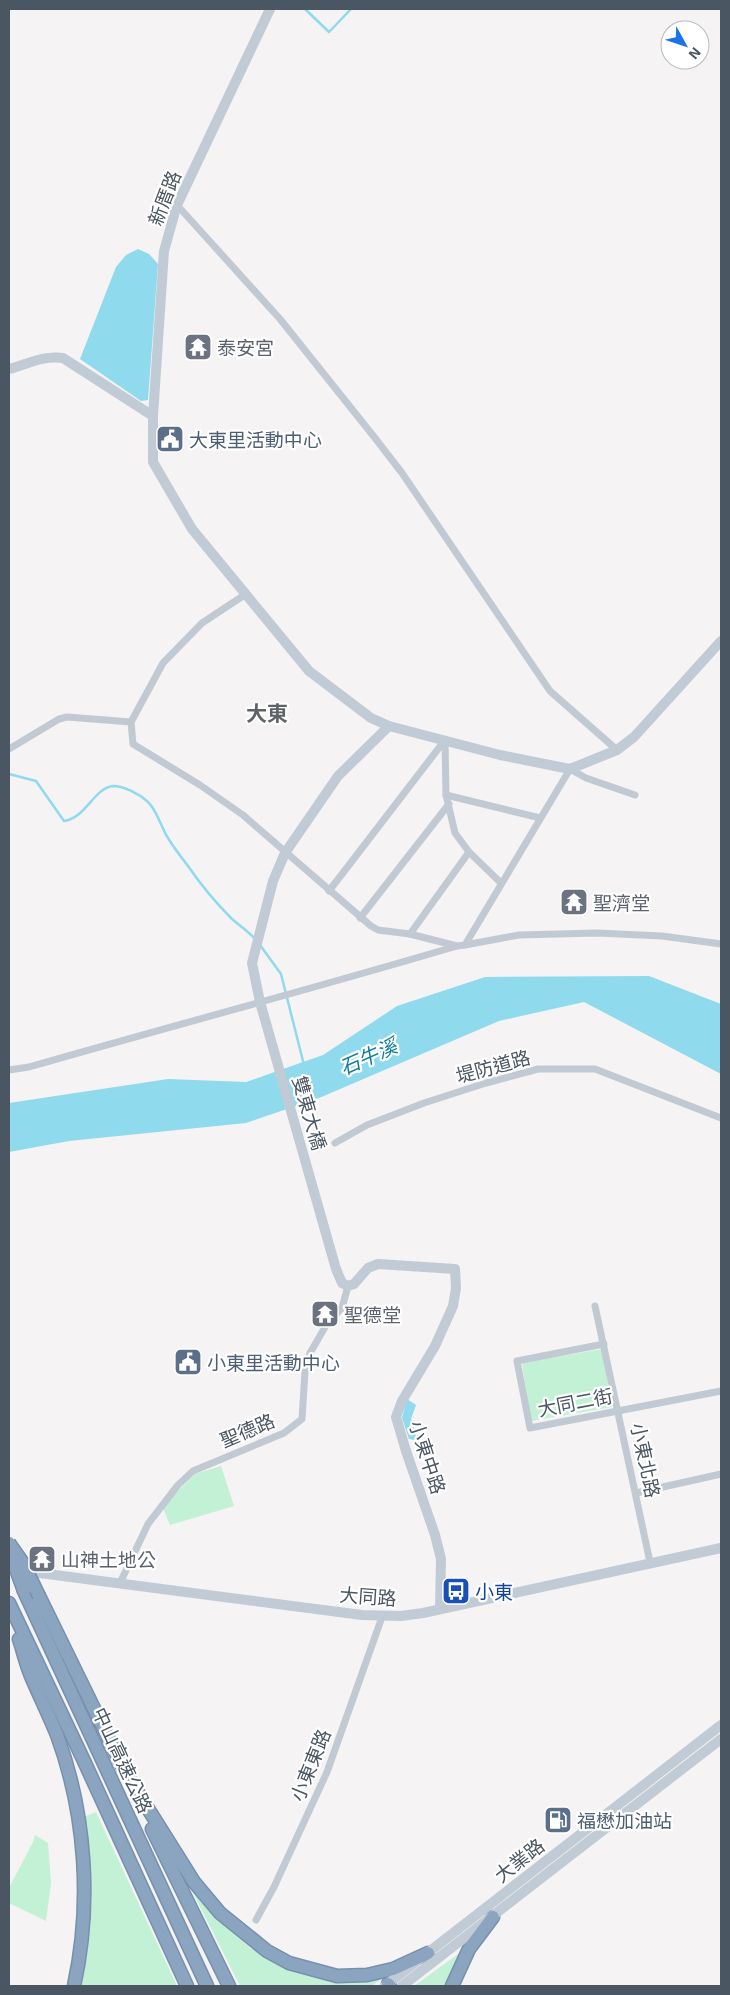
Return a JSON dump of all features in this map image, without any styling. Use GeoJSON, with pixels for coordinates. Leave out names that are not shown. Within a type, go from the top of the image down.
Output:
{"type":"FeatureCollection","features":[{"type":"Feature","properties":{"kind":"highway"},"geometry":{"type":"LineString","coordinates":[[9,1543],[39,1596],[229,1986]]}},
{"type":"Feature","properties":{"kind":"highway","name":"中山高速公路"},"geometry":{"type":"LineString","coordinates":[[9,1548],[24,1591],[207,1986]]}},
{"type":"Feature","properties":{"kind":"highway","name":"中山高速公路"},"geometry":{"type":"LineString","coordinates":[[9,1603],[187,1986]]}},
{"type":"Feature","properties":{"kind":"highway"},"geometry":{"type":"LineString","coordinates":[[9,1608],[30,1673],[57,1735],[72,1785],[80,1822],[84,1900],[81,1950],[74,1986]]}},
{"type":"Feature","properties":{"kind":"highway"},"geometry":{"type":"LineString","coordinates":[[124,1772],[194,1882],[220,1913],[267,1951],[290,1963],[337,1976],[367,1975],[393,1969],[428,1953]]}},
{"type":"Feature","properties":{"kind":"highway"},"geometry":{"type":"LineString","coordinates":[[452,1986],[469,1949],[493,1917]]}},
{"type":"Feature","properties":{"kind":"street","name":"新厝路"},"geometry":{"type":"LineString","coordinates":[[270,9],[177,205],[164,252],[153,416],[153,462],[192,529],[314,675],[371,718],[389,726],[500,755],[570,769]]}},
{"type":"Feature","properties":{"kind":"street"},"geometry":{"type":"LineString","coordinates":[[177,205],[280,319],[381,445],[550,691],[617,750]]}},
{"type":"Feature","properties":{"kind":"street"},"geometry":{"type":"LineString","coordinates":[[9,369],[37,359],[54,356],[63,358],[153,416]]}},
{"type":"Feature","properties":{"kind":"street"},"geometry":{"type":"LineString","coordinates":[[246,594],[202,623],[164,663],[131,722],[133,744],[200,785],[242,815],[360,918],[378,930],[410,934],[461,945]]}},
{"type":"Feature","properties":{"kind":"street"},"geometry":{"type":"LineString","coordinates":[[461,945],[570,769],[617,750],[647,724],[721,640]]}},
{"type":"Feature","properties":{"kind":"street"},"geometry":{"type":"LineString","coordinates":[[9,749],[59,719],[67,717],[131,722]]}},
{"type":"Feature","properties":{"kind":"street","name":"雙東大橋"},"geometry":{"type":"LineString","coordinates":[[348,1286],[342,1283],[339,1278],[260,1002],[252,963],[273,881],[286,853],[338,776],[389,726]]}},
{"type":"Feature","properties":{"kind":"street"},"geometry":{"type":"LineString","coordinates":[[329,891],[444,740]]}},
{"type":"Feature","properties":{"kind":"street"},"geometry":{"type":"LineString","coordinates":[[444,740],[446,795],[455,833],[469,852],[501,883]]}},
{"type":"Feature","properties":{"kind":"street"},"geometry":{"type":"LineString","coordinates":[[570,769],[586,778],[635,795]]}},
{"type":"Feature","properties":{"kind":"street"},"geometry":{"type":"LineString","coordinates":[[446,795],[540,818]]}},
{"type":"Feature","properties":{"kind":"street"},"geometry":{"type":"LineString","coordinates":[[360,918],[449,804]]}},
{"type":"Feature","properties":{"kind":"street"},"geometry":{"type":"LineString","coordinates":[[410,934],[469,852]]}},
{"type":"Feature","properties":{"kind":"street"},"geometry":{"type":"LineString","coordinates":[[9,1070],[29,1067],[290,995],[461,945],[519,935],[597,933],[662,936],[721,944]]}},
{"type":"Feature","properties":{"kind":"street","name":"堤防道路"},"geometry":{"type":"LineString","coordinates":[[335,1143],[367,1125],[424,1103],[538,1069],[594,1069],[721,1118]]}},
{"type":"Feature","properties":{"kind":"street","name":"小東中路"},"geometry":{"type":"LineString","coordinates":[[348,1286],[354,1284],[368,1268],[378,1264],[455,1269],[456,1288],[453,1306],[435,1346],[402,1401],[396,1417],[435,1535],[441,1559],[440,1609]]}},
{"type":"Feature","properties":{"kind":"street","name":"聖德路"},"geometry":{"type":"LineString","coordinates":[[120,1583],[148,1524],[178,1485],[193,1472],[284,1433],[302,1419],[305,1371],[310,1353],[328,1322],[342,1308],[348,1286]]}},
{"type":"Feature","properties":{"kind":"street","name":"小東北路"},"geometry":{"type":"LineString","coordinates":[[595,1306],[650,1562]]}},
{"type":"Feature","properties":{"kind":"street","name":"大同二街"},"geometry":{"type":"LineString","coordinates":[[604,1344],[517,1361],[530,1428],[721,1391]]}},
{"type":"Feature","properties":{"kind":"street"},"geometry":{"type":"LineString","coordinates":[[636,1493],[721,1474]]}},
{"type":"Feature","properties":{"kind":"street","name":"大同路"},"geometry":{"type":"LineString","coordinates":[[9,1569],[382,1617],[401,1616],[440,1609],[721,1548]]}},
{"type":"Feature","properties":{"kind":"street","name":"小東東路"},"geometry":{"type":"LineString","coordinates":[[256,1920],[274,1887],[327,1772],[382,1617]]}},
{"type":"Feature","properties":{"kind":"street","name":"大業路"},"geometry":{"type":"LineString","coordinates":[[387,1986],[721,1725]]}},
{"type":"Feature","properties":{"kind":"street"},"geometry":{"type":"LineString","coordinates":[[712,1732],[720,1740]]}},
{"type":"Feature","properties":{"kind":"street","name":"大業路"},"geometry":{"type":"LineString","coordinates":[[402,1986],[720,1740]]}},
{"type":"Feature","properties":{"kind":"green space"},"geometry":{"type":"Polygon","coordinates":[[[602,1349],[612,1407],[531,1421],[522,1363],[602,1349]]]}},
{"type":"Feature","properties":{"kind":"green space"},"geometry":{"type":"Polygon","coordinates":[[[221,1466],[234,1506],[170,1525],[163,1508],[195,1474],[221,1466]]]}},
{"type":"Feature","properties":{"kind":"green space"},"geometry":{"type":"Polygon","coordinates":[[[96,1812],[177,1986],[79,1986],[91,1880],[84,1817],[96,1812]]]}},
{"type":"Feature","properties":{"kind":"green space"},"geometry":{"type":"Polygon","coordinates":[[[35,1835],[48,1843],[51,1883],[46,1921],[9,1903],[9,1888],[35,1835]]]}},
{"type":"Feature","properties":{"kind":"green space"},"geometry":{"type":"Polygon","coordinates":[[[187,1881],[219,1920],[250,1948],[293,1968],[350,1982],[381,1979],[372,1986],[240,1986],[187,1881]]]}},
{"type":"Feature","properties":{"kind":"green space"},"geometry":{"type":"Polygon","coordinates":[[[461,1952],[448,1986],[414,1986],[461,1952]]]}},
{"type":"Feature","properties":{"kind":"water"},"geometry":{"type":"Polygon","coordinates":[[[138,249],[149,254],[158,264],[148,400],[141,401],[80,359],[116,267],[126,255],[138,249]]]}},
{"type":"Feature","properties":{"kind":"water","name":"石牛溪"},"geometry":{"type":"Polygon","coordinates":[[[649,976],[721,1004],[721,1074],[584,1002],[499,1021],[319,1098],[246,1123],[69,1141],[9,1152],[9,1103],[168,1079],[246,1082],[323,1055],[397,1006],[485,977],[649,976]]]}},
{"type":"Feature","properties":{"kind":"water"},"geometry":{"type":"Polygon","coordinates":[[[407,1399],[416,1405],[411,1419],[416,1433],[415,1440],[409,1439],[402,1418],[407,1399]]]}},
{"type":"Feature","properties":{"kind":"waterway"},"geometry":{"type":"LineString","coordinates":[[305,9],[329,32],[351,9]]}},
{"type":"Feature","properties":{"kind":"waterway"},"geometry":{"type":"LineString","coordinates":[[9,774],[36,781],[64,821],[78,815],[106,788],[113,786],[122,787],[140,796],[154,809],[170,842],[203,887],[232,919],[255,939]]}},
{"type":"Feature","properties":{"kind":"waterway"},"geometry":{"type":"LineString","coordinates":[[260,945],[281,974],[304,1065]]}},
{"type":"Feature","properties":{"kind":"place","name":"泰安宮"},"geometry":{"type":"Point","coordinates":[198,347]}},
{"type":"Feature","properties":{"kind":"place","name":"大東里活動中心"},"geometry":{"type":"Point","coordinates":[170,439]}},
{"type":"Feature","properties":{"kind":"place","name":"聖濟堂"},"geometry":{"type":"Point","coordinates":[574,902]}},
{"type":"Feature","properties":{"kind":"place","name":"聖德堂"},"geometry":{"type":"Point","coordinates":[325,1314]}},
{"type":"Feature","properties":{"kind":"place","name":"小東里活動中心"},"geometry":{"type":"Point","coordinates":[188,1362]}},
{"type":"Feature","properties":{"kind":"place","name":"山神土地公"},"geometry":{"type":"Point","coordinates":[42,1559]}},
{"type":"Feature","properties":{"kind":"place","name":"小東"},"geometry":{"type":"Point","coordinates":[456,1591]}},
{"type":"Feature","properties":{"kind":"place","name":"福懋加油站"},"geometry":{"type":"Point","coordinates":[558,1820]}},
{"type":"Feature","properties":{"kind":"district","name":"大東"},"geometry":{"type":"Point","coordinates":[267,712]}}]}
